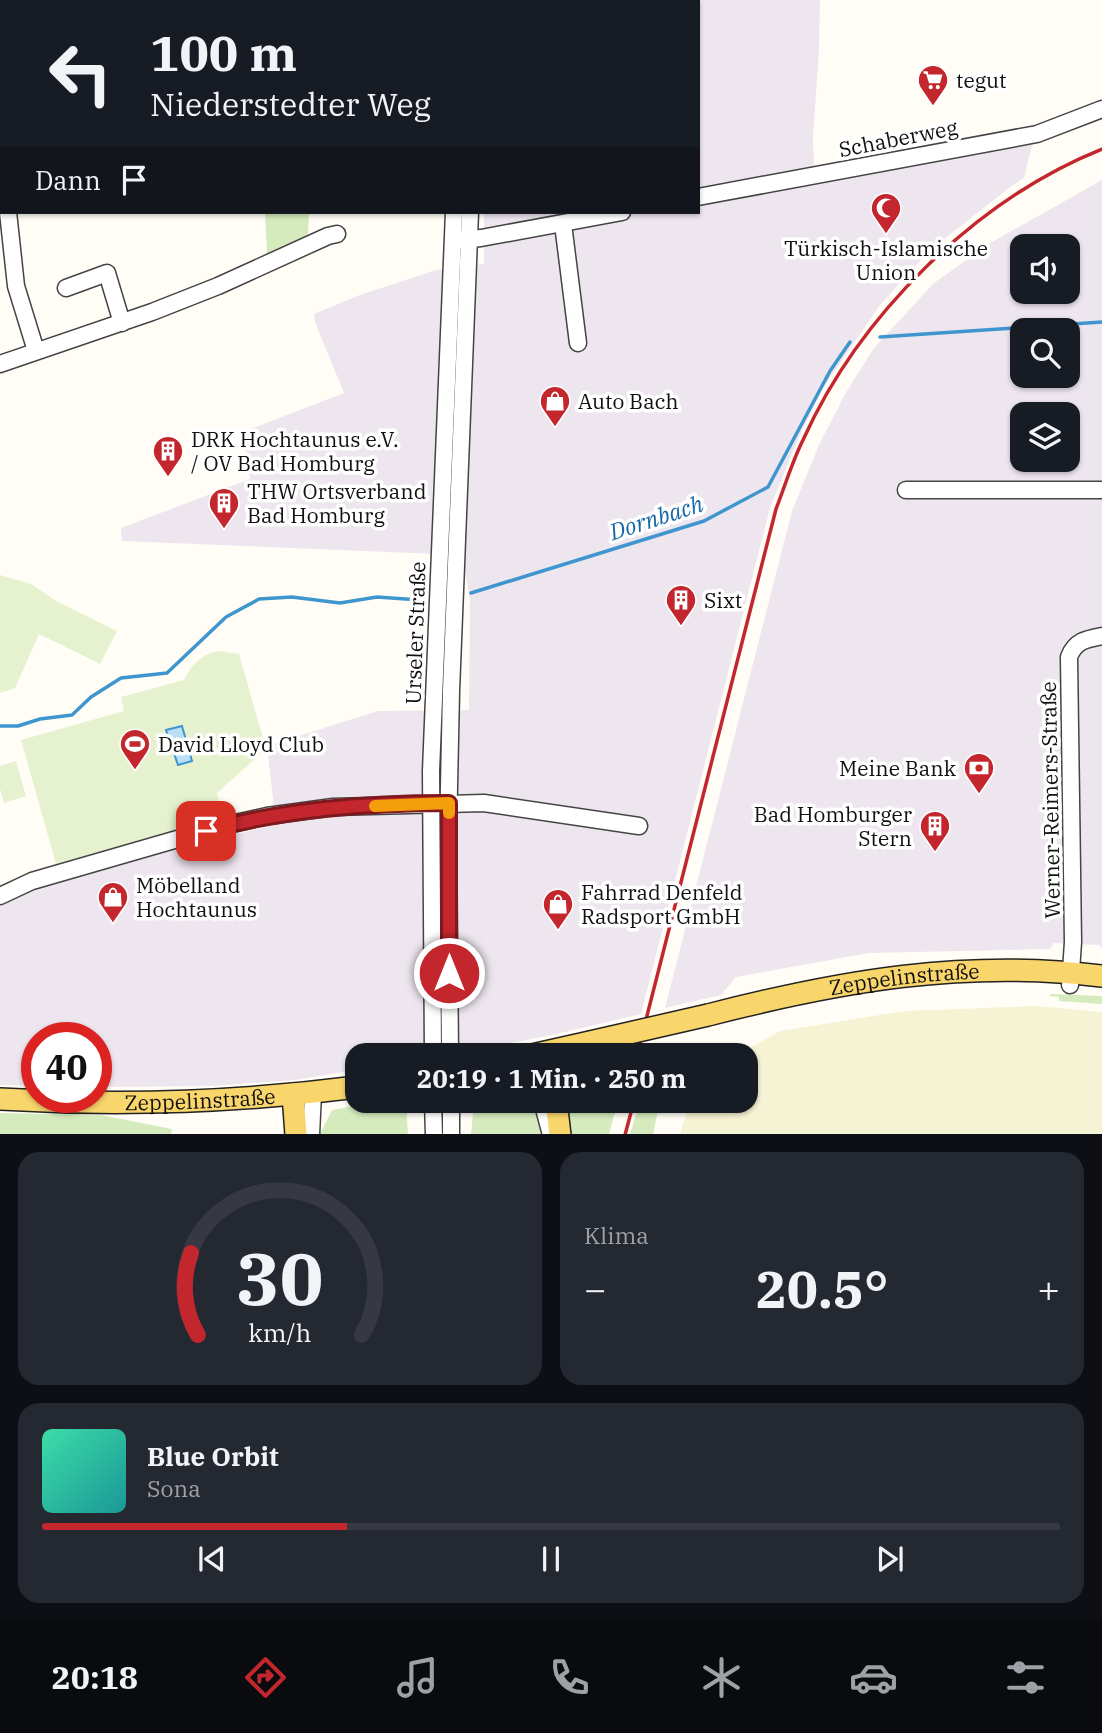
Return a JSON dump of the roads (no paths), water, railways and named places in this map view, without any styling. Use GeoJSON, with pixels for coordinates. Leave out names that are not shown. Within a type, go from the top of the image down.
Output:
{"type":"FeatureCollection","features":[{"type":"Feature","properties":{"kind":"main road","name":"Zeppelinstraße"},"geometry":{"type":"LineString","coordinates":[[586,1043],[708,1015],[873,992],[1102,975]]}},
{"type":"Feature","properties":{"kind":"main road","name":"Zeppelinstraße"},"geometry":{"type":"LineString","coordinates":[[1071,978],[1102,988]]}},
{"type":"Feature","properties":{"kind":"main road","name":"Zeppelinstraße"},"geometry":{"type":"LineString","coordinates":[[0,1100],[112,1102],[303,1093],[345,1088]]}},
{"type":"Feature","properties":{"kind":"main road"},"geometry":{"type":"LineString","coordinates":[[296,1134],[303,1093]]}},
{"type":"Feature","properties":{"kind":"main road"},"geometry":{"type":"LineString","coordinates":[[558,1113],[561,1134]]}},
{"type":"Feature","properties":{"kind":"street","name":"Schaberweg"},"geometry":{"type":"LineString","coordinates":[[700,197],[1046,131],[1102,109]]}},
{"type":"Feature","properties":{"kind":"street"},"geometry":{"type":"LineString","coordinates":[[8,214],[16,286],[36,351]]}},
{"type":"Feature","properties":{"kind":"street","name":"Urseler Straße"},"geometry":{"type":"LineString","coordinates":[[450,1043],[449,803],[462,240],[455,214]]}},
{"type":"Feature","properties":{"kind":"street","name":"Urseler Straße"},"geometry":{"type":"LineString","coordinates":[[433,1043],[430,803],[462,240],[469,214]]}},
{"type":"Feature","properties":{"kind":"street"},"geometry":{"type":"LineString","coordinates":[[462,240],[611,214]]}},
{"type":"Feature","properties":{"kind":"street"},"geometry":{"type":"LineString","coordinates":[[562,223],[578,343]]}},
{"type":"Feature","properties":{"kind":"street"},"geometry":{"type":"LineString","coordinates":[[0,364],[122,323],[218,286],[328,236],[338,234]]}},
{"type":"Feature","properties":{"kind":"street"},"geometry":{"type":"LineString","coordinates":[[66,288],[107,273],[122,323]]}},
{"type":"Feature","properties":{"kind":"street"},"geometry":{"type":"LineString","coordinates":[[906,491],[1102,490]]}},
{"type":"Feature","properties":{"kind":"street","name":"Werner-Reimers-Straße"},"geometry":{"type":"LineString","coordinates":[[1071,978],[1073,942],[1069,657],[1073,647],[1079,642],[1102,636]]}},
{"type":"Feature","properties":{"kind":"street"},"geometry":{"type":"LineString","coordinates":[[0,896],[22,885],[79,867],[226,825],[333,807],[430,803],[497,804],[639,826]]}},
{"type":"Feature","properties":{"kind":"street"},"geometry":{"type":"LineString","coordinates":[[303,1093],[311,1134]]}},
{"type":"Feature","properties":{"kind":"street"},"geometry":{"type":"LineString","coordinates":[[433,1113],[434,1134]]}},
{"type":"Feature","properties":{"kind":"street"},"geometry":{"type":"LineString","coordinates":[[451,1113],[451,1134]]}},
{"type":"Feature","properties":{"kind":"street"},"geometry":{"type":"LineString","coordinates":[[545,1113],[551,1134]]}},
{"type":"Feature","properties":{"kind":"water"},"geometry":{"type":"Polygon","coordinates":[[[182,726],[192,761],[178,765],[166,730],[182,726]]]}},
{"type":"Feature","properties":{"kind":"waterway","name":"Dornbach"},"geometry":{"type":"LineString","coordinates":[[880,337],[1102,322]]}},
{"type":"Feature","properties":{"kind":"waterway","name":"Dornbach"},"geometry":{"type":"LineString","coordinates":[[471,593],[704,521],[768,487],[830,371],[850,342]]}},
{"type":"Feature","properties":{"kind":"waterway","name":"Dornbach"},"geometry":{"type":"LineString","coordinates":[[0,726],[18,726],[40,719],[72,715],[91,697],[121,678],[167,673],[226,617],[259,599],[292,597],[340,603],[377,597],[420,600]]}},
{"type":"Feature","properties":{"kind":"railway"},"geometry":{"type":"LineString","coordinates":[[640,1043],[776,509],[803,440],[855,349],[926,267],[966,231],[1010,199],[1055,171],[1102,149]]}},
{"type":"Feature","properties":{"kind":"railway"},"geometry":{"type":"LineString","coordinates":[[625,1134],[631,1113]]}},
{"type":"Feature","properties":{"kind":"place","name":"tegut"},"geometry":{"type":"Point","coordinates":[933,107]}},
{"type":"Feature","properties":{"kind":"place","name":"Türkisch-Islamische Union"},"geometry":{"type":"Point","coordinates":[886,235]}},
{"type":"Feature","properties":{"kind":"place","name":"Auto Bach"},"geometry":{"type":"Point","coordinates":[555,428]}},
{"type":"Feature","properties":{"kind":"place","name":"DRK Hochtaunus e.V. / OV Bad Homburg"},"geometry":{"type":"Point","coordinates":[168,478]}},
{"type":"Feature","properties":{"kind":"place","name":"THW Ortsverband Bad Homburg"},"geometry":{"type":"Point","coordinates":[224,530]}},
{"type":"Feature","properties":{"kind":"place","name":"Sixt"},"geometry":{"type":"Point","coordinates":[681,627]}},
{"type":"Feature","properties":{"kind":"place","name":"David Lloyd Club"},"geometry":{"type":"Point","coordinates":[135,771]}},
{"type":"Feature","properties":{"kind":"place","name":"Meine Bank"},"geometry":{"type":"Point","coordinates":[979,795]}},
{"type":"Feature","properties":{"kind":"place","name":"Bad Homburger Stern"},"geometry":{"type":"Point","coordinates":[935,853]}},
{"type":"Feature","properties":{"kind":"place","name":"Möbelland Hochtaunus"},"geometry":{"type":"Point","coordinates":[113,924]}},
{"type":"Feature","properties":{"kind":"place","name":"Fahrrad Denfeld Radsport GmbH"},"geometry":{"type":"Point","coordinates":[558,931]}}]}
